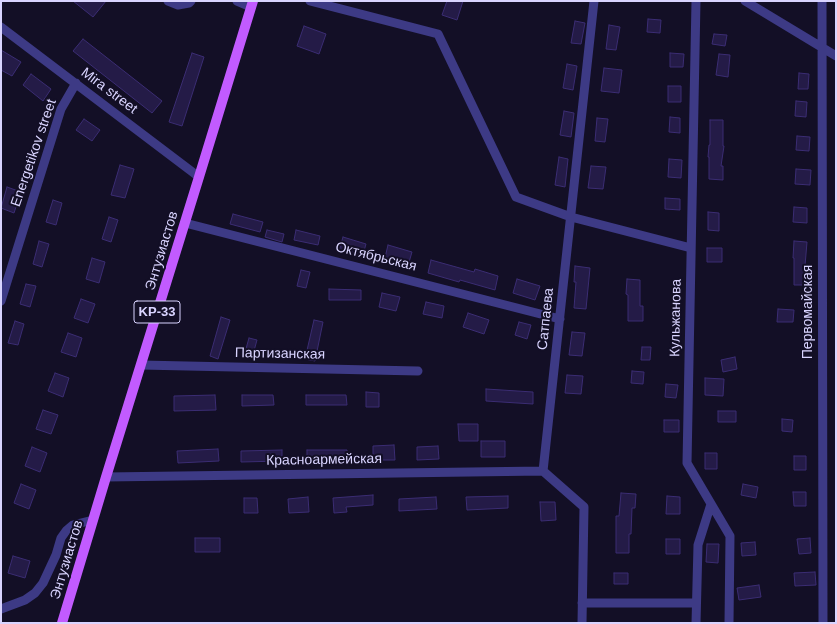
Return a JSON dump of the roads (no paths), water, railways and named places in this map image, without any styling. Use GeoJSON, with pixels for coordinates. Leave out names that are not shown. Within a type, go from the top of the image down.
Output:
{"type":"FeatureCollection","features":[{"type":"Feature","properties":{"kind":"main road","name":"Энтузиастов"},"geometry":{"type":"LineString","coordinates":[[62,623],[252,4]]}},
{"type":"Feature","properties":{"kind":"street"},"geometry":{"type":"LineString","coordinates":[[168,1],[178,6],[192,1]]}},
{"type":"Feature","properties":{"kind":"street"},"geometry":{"type":"LineString","coordinates":[[237,1],[252,4]]}},
{"type":"Feature","properties":{"kind":"street"},"geometry":{"type":"LineString","coordinates":[[310,1],[438,34],[516,197],[571,217],[691,248]]}},
{"type":"Feature","properties":{"kind":"street","name":"Сатпаева"},"geometry":{"type":"LineString","coordinates":[[543,471],[594,1]]}},
{"type":"Feature","properties":{"kind":"street","name":"Кульжанова"},"geometry":{"type":"LineString","coordinates":[[696,1],[687,463],[730,536],[729,623]]}},
{"type":"Feature","properties":{"kind":"street"},"geometry":{"type":"LineString","coordinates":[[745,1],[836,56]]}},
{"type":"Feature","properties":{"kind":"street","name":"Первомайская"},"geometry":{"type":"LineString","coordinates":[[822,1],[823,623]]}},
{"type":"Feature","properties":{"kind":"street","name":"Mira street"},"geometry":{"type":"LineString","coordinates":[[1,27],[200,177]]}},
{"type":"Feature","properties":{"kind":"street","name":"Energetikov street"},"geometry":{"type":"LineString","coordinates":[[1,302],[61,109],[76,83]]}},
{"type":"Feature","properties":{"kind":"street","name":"Октябрьская"},"geometry":{"type":"LineString","coordinates":[[185,222],[560,319]]}},
{"type":"Feature","properties":{"kind":"street","name":"Партизанская"},"geometry":{"type":"LineString","coordinates":[[141,365],[418,371]]}},
{"type":"Feature","properties":{"kind":"street"},"geometry":{"type":"LineString","coordinates":[[543,471],[584,508],[582,623]]}},
{"type":"Feature","properties":{"kind":"street","name":"Красноармейская"},"geometry":{"type":"LineString","coordinates":[[106,477],[543,471]]}},
{"type":"Feature","properties":{"kind":"street"},"geometry":{"type":"LineString","coordinates":[[696,623],[698,545],[711,504]]}},
{"type":"Feature","properties":{"kind":"street"},"geometry":{"type":"LineString","coordinates":[[1,609],[25,600],[35,593],[43,583],[56,555],[61,538],[66,531],[73,525],[93,520]]}},
{"type":"Feature","properties":{"kind":"street"},"geometry":{"type":"LineString","coordinates":[[582,603],[696,603]]}}]}
